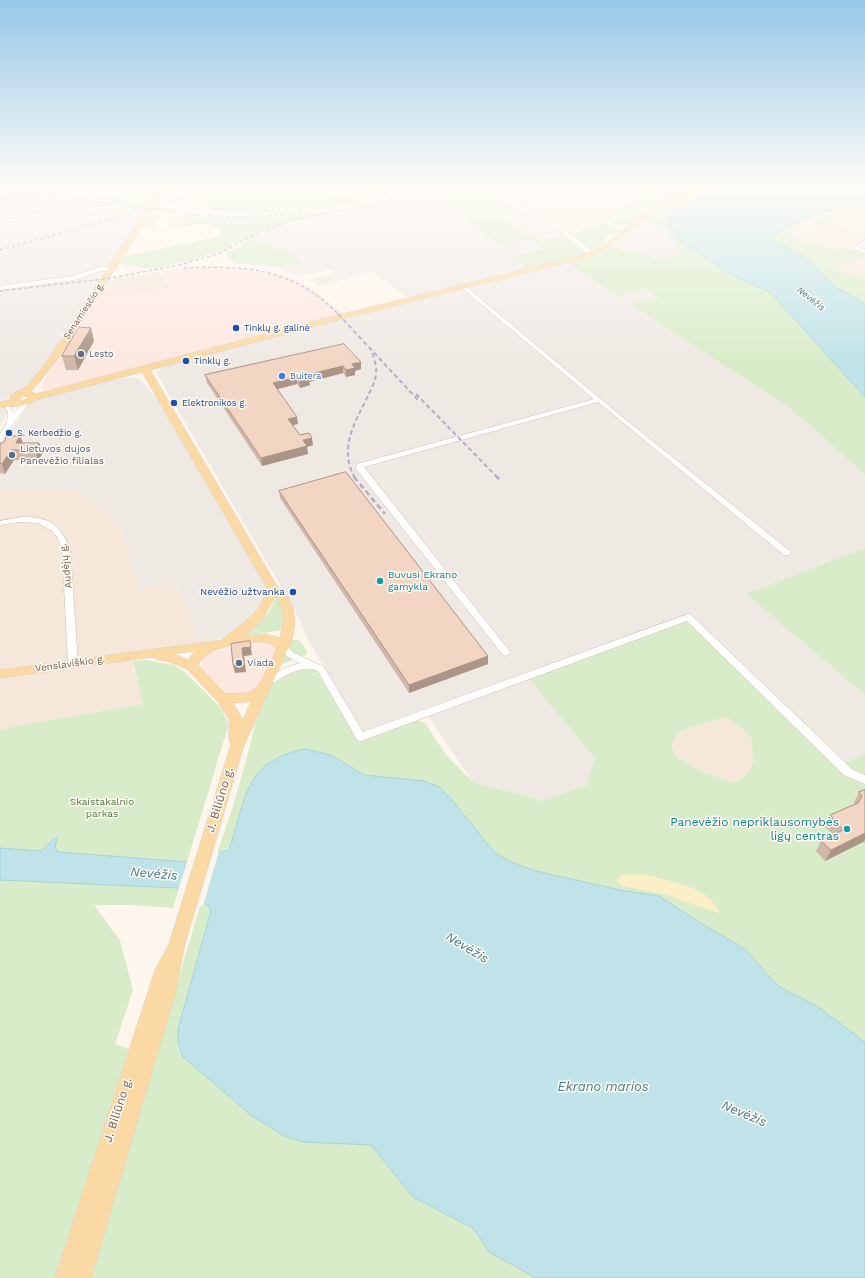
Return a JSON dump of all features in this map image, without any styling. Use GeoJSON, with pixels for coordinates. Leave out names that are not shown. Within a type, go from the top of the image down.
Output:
{"type":"FeatureCollection","features":[{"type":"Feature","properties":{"kind":"main road","name":"Senamiesčio g."},"geometry":{"type":"LineString","coordinates":[[7,404],[28,390],[42,375],[126,247]]}},
{"type":"Feature","properties":{"kind":"main road"},"geometry":{"type":"LineString","coordinates":[[22,393],[33,396],[64,389],[464,287],[578,260],[592,254],[602,247]]}},
{"type":"Feature","properties":{"kind":"main road"},"geometry":{"type":"LineString","coordinates":[[145,369],[273,588],[279,592],[288,609],[289,632],[283,648]]}},
{"type":"Feature","properties":{"kind":"main road","name":"Senamiesčio g."},"geometry":{"type":"LineString","coordinates":[[33,396],[42,375]]}},
{"type":"Feature","properties":{"kind":"main road"},"geometry":{"type":"LineString","coordinates":[[7,404],[51,391],[64,389]]}},
{"type":"Feature","properties":{"kind":"main road"},"geometry":{"type":"LineString","coordinates":[[192,666],[194,659],[200,653],[246,628],[257,619],[268,605],[273,588]]}},
{"type":"Feature","properties":{"kind":"main road","name":"Venslaviškio g."},"geometry":{"type":"LineString","coordinates":[[0,674],[263,638],[272,639],[283,648]]}},
{"type":"Feature","properties":{"kind":"main road","name":"J. Biliūno g."},"geometry":{"type":"LineString","coordinates":[[81,1278],[167,994],[177,944],[236,748],[283,648]]}},
{"type":"Feature","properties":{"kind":"main road","name":"Venslaviškio g."},"geometry":{"type":"LineString","coordinates":[[140,654],[169,657],[192,666]]}},
{"type":"Feature","properties":{"kind":"main road","name":"J. Biliūno g."},"geometry":{"type":"LineString","coordinates":[[192,666],[223,700],[236,718],[236,748]]}},
{"type":"Feature","properties":{"kind":"main road"},"geometry":{"type":"LineString","coordinates":[[223,700],[249,698],[264,686]]}},
{"type":"Feature","properties":{"kind":"main road","name":"J. Biliūno g."},"geometry":{"type":"LineString","coordinates":[[64,1278],[163,970],[177,944]]}},
{"type":"Feature","properties":{"kind":"street"},"geometry":{"type":"LineString","coordinates":[[583,247],[592,254]]}},
{"type":"Feature","properties":{"kind":"street"},"geometry":{"type":"LineString","coordinates":[[858,247],[856,248],[865,251]]}},
{"type":"Feature","properties":{"kind":"street"},"geometry":{"type":"LineString","coordinates":[[0,288],[74,278],[101,269],[112,269]]}},
{"type":"Feature","properties":{"kind":"street"},"geometry":{"type":"LineString","coordinates":[[464,287],[599,400],[787,553]]}},
{"type":"Feature","properties":{"kind":"street","name":"Senamiesčio g."},"geometry":{"type":"LineString","coordinates":[[0,440],[10,422],[33,396]]}},
{"type":"Feature","properties":{"kind":"street"},"geometry":{"type":"LineString","coordinates":[[506,652],[360,469],[360,466],[599,400]]}},
{"type":"Feature","properties":{"kind":"street"},"geometry":{"type":"LineString","coordinates":[[7,404],[11,412],[10,422]]}},
{"type":"Feature","properties":{"kind":"street","name":"Audėjų g."},"geometry":{"type":"LineString","coordinates":[[0,523],[28,519],[40,521],[53,526],[61,535],[66,548],[73,664]]}},
{"type":"Feature","properties":{"kind":"street"},"geometry":{"type":"LineString","coordinates":[[283,648],[291,655],[321,669],[361,737],[688,617],[849,773],[865,780]]}},
{"type":"Feature","properties":{"kind":"street"},"geometry":{"type":"LineString","coordinates":[[264,686],[281,672],[306,666],[317,666]]}},
{"type":"Feature","properties":{"kind":"shaded area"},"geometry":{"type":"Polygon","coordinates":[[[15,247],[123,247],[63,340],[33,381],[24,391],[7,398],[7,414],[0,426],[0,251],[15,247]]]}},
{"type":"Feature","properties":{"kind":"shaded area"},"geometry":{"type":"Polygon","coordinates":[[[270,247],[541,247],[545,249],[512,257],[529,270],[410,299],[373,272],[320,286],[310,280],[336,272],[332,269],[299,276],[283,271],[279,267],[302,262],[270,247]]]}},
{"type":"Feature","properties":{"kind":"shaded area"},"geometry":{"type":"Polygon","coordinates":[[[612,247],[680,247],[684,252],[660,259],[612,247]]]}},
{"type":"Feature","properties":{"kind":"shaded area"},"geometry":{"type":"Polygon","coordinates":[[[825,247],[865,247],[865,251],[825,247]]]}},
{"type":"Feature","properties":{"kind":"shaded area"},"geometry":{"type":"Polygon","coordinates":[[[865,256],[865,279],[831,269],[844,261],[853,262],[865,256]]]}},
{"type":"Feature","properties":{"kind":"shaded area"},"geometry":{"type":"Polygon","coordinates":[[[568,264],[618,296],[646,289],[660,298],[632,305],[790,408],[865,475],[865,548],[746,594],[865,695],[865,754],[843,764],[688,617],[527,676],[595,759],[586,785],[543,801],[473,782],[425,711],[363,733],[308,640],[296,612],[157,374],[157,372],[166,365],[393,306],[568,264]]]}},
{"type":"Feature","properties":{"kind":"shaded area"},"geometry":{"type":"Polygon","coordinates":[[[201,267],[242,269],[292,279],[316,291],[344,315],[50,390],[41,388],[50,369],[97,298],[172,289],[160,270],[201,267]]]}},
{"type":"Feature","properties":{"kind":"shaded area"},"geometry":{"type":"Polygon","coordinates":[[[160,272],[172,289],[97,298],[109,280],[160,272]]]}},
{"type":"Feature","properties":{"kind":"shaded area"},"geometry":{"type":"Polygon","coordinates":[[[132,377],[140,379],[157,399],[264,580],[266,589],[263,605],[254,617],[228,635],[216,640],[195,643],[194,622],[174,581],[141,590],[130,562],[131,554],[117,521],[101,502],[68,490],[0,490],[0,446],[28,405],[37,398],[86,385],[132,377]]]}},
{"type":"Feature","properties":{"kind":"shaded area"},"geometry":{"type":"Polygon","coordinates":[[[0,490],[68,490],[101,502],[117,521],[131,554],[130,562],[148,588],[174,581],[194,622],[195,643],[0,671],[0,490]]]}},
{"type":"Feature","properties":{"kind":"shaded area"},"geometry":{"type":"Polygon","coordinates":[[[271,643],[277,648],[277,652],[258,690],[253,693],[233,696],[226,692],[202,668],[202,658],[206,655],[220,650],[271,643]]]}},
{"type":"Feature","properties":{"kind":"shaded area"},"geometry":{"type":"Polygon","coordinates":[[[132,660],[143,704],[15,726],[0,731],[0,678],[132,660]]]}},
{"type":"Feature","properties":{"kind":"shaded area"},"geometry":{"type":"Polygon","coordinates":[[[726,717],[752,736],[754,766],[749,773],[735,783],[701,771],[677,758],[671,746],[679,731],[726,717]]]}},
{"type":"Feature","properties":{"kind":"green space"},"geometry":{"type":"Polygon","coordinates":[[[170,247],[229,247],[192,260],[150,269],[120,264],[125,256],[170,247]]]}},
{"type":"Feature","properties":{"kind":"green space"},"geometry":{"type":"Polygon","coordinates":[[[239,247],[272,247],[293,253],[302,263],[279,267],[233,263],[226,254],[239,247]]]}},
{"type":"Feature","properties":{"kind":"green space"},"geometry":{"type":"Polygon","coordinates":[[[541,247],[577,247],[587,255],[529,270],[511,257],[545,249],[541,247]]]}},
{"type":"Feature","properties":{"kind":"green space"},"geometry":{"type":"Polygon","coordinates":[[[585,247],[599,247],[593,250],[585,247]]]}},
{"type":"Feature","properties":{"kind":"green space"},"geometry":{"type":"Polygon","coordinates":[[[608,247],[660,259],[684,253],[675,247],[687,247],[729,273],[771,293],[865,397],[865,475],[790,408],[631,305],[659,298],[646,289],[618,296],[568,264],[592,257],[608,247]]]}},
{"type":"Feature","properties":{"kind":"green space"},"geometry":{"type":"Polygon","coordinates":[[[781,247],[825,247],[865,251],[865,256],[853,262],[844,261],[831,269],[865,279],[865,304],[834,286],[813,263],[781,247]]]}},
{"type":"Feature","properties":{"kind":"green space"},"geometry":{"type":"Polygon","coordinates":[[[865,548],[865,695],[746,594],[865,548]]]}},
{"type":"Feature","properties":{"kind":"green space"},"geometry":{"type":"Polygon","coordinates":[[[275,593],[280,602],[284,620],[284,630],[241,636],[264,618],[268,613],[272,607],[275,593]]]}},
{"type":"Feature","properties":{"kind":"green space"},"geometry":{"type":"Polygon","coordinates":[[[688,617],[843,764],[865,754],[865,1042],[817,1006],[778,986],[745,949],[659,896],[620,890],[532,870],[507,860],[494,852],[453,801],[424,781],[364,775],[331,755],[305,749],[277,757],[250,784],[230,847],[217,853],[236,795],[256,720],[263,701],[277,678],[294,670],[306,669],[317,671],[359,742],[418,720],[425,723],[446,755],[473,782],[543,801],[586,785],[595,759],[527,676],[688,617]],[[726,717],[679,731],[671,746],[677,758],[701,771],[735,783],[748,773],[753,764],[751,736],[726,717]]]}},
{"type":"Feature","properties":{"kind":"green space"},"geometry":{"type":"Polygon","coordinates":[[[298,639],[307,651],[306,655],[280,665],[290,641],[298,639]]]}},
{"type":"Feature","properties":{"kind":"green space","name":"Skaistakalnio parkas"},"geometry":{"type":"Polygon","coordinates":[[[147,660],[173,665],[184,671],[220,707],[227,719],[228,727],[173,908],[131,905],[95,905],[120,940],[133,990],[115,1044],[129,1049],[56,1278],[0,1278],[0,731],[15,726],[143,704],[133,661],[147,660]]]}},
{"type":"Feature","properties":{"kind":"green space"},"geometry":{"type":"Polygon","coordinates":[[[201,903],[209,907],[211,911],[178,1029],[183,1057],[252,1116],[284,1136],[304,1142],[371,1145],[413,1197],[474,1229],[489,1252],[536,1278],[89,1278],[201,903]]]}},
{"type":"Feature","properties":{"kind":"sand"},"geometry":{"type":"Polygon","coordinates":[[[642,874],[675,882],[697,890],[714,904],[720,913],[668,895],[622,886],[617,880],[621,875],[642,874]]]}},
{"type":"Feature","properties":{"kind":"water","name":"Nevėžis"},"geometry":{"type":"Polygon","coordinates":[[[687,247],[785,247],[813,263],[834,286],[865,304],[865,397],[771,293],[729,273],[687,247]]]}},
{"type":"Feature","properties":{"kind":"water","name":"Ekrano marios"},"geometry":{"type":"Polygon","coordinates":[[[305,749],[331,755],[364,775],[424,781],[439,787],[453,801],[494,852],[507,860],[532,870],[620,890],[659,896],[745,949],[778,986],[817,1006],[865,1042],[865,1278],[536,1278],[489,1252],[474,1229],[413,1197],[371,1145],[304,1142],[284,1136],[252,1116],[183,1057],[178,1043],[178,1029],[211,911],[209,907],[178,888],[0,880],[0,848],[41,851],[55,838],[57,838],[55,847],[58,852],[187,862],[227,850],[230,847],[245,797],[259,772],[270,762],[285,754],[305,749]]]}},
{"type":"Feature","properties":{"kind":"pier"},"geometry":{"type":"Polygon","coordinates":[[[219,851],[203,906],[178,891],[188,859],[219,851]]]}},
{"type":"Feature","properties":{"kind":"building"},"geometry":{"type":"Polygon","coordinates":[[[79,327],[91,328],[74,356],[62,356],[79,327]]]}},
{"type":"Feature","properties":{"kind":"building"},"geometry":{"type":"Polygon","coordinates":[[[344,344],[361,362],[352,364],[355,368],[346,370],[343,366],[306,375],[309,378],[299,380],[297,377],[273,383],[297,417],[288,419],[300,435],[309,433],[312,438],[303,440],[307,446],[261,458],[205,375],[344,344]]]}},
{"type":"Feature","properties":{"kind":"building"},"geometry":{"type":"Polygon","coordinates":[[[7,436],[20,436],[16,443],[39,443],[35,450],[11,450],[2,464],[0,463],[0,443],[3,443],[7,436]]]}},
{"type":"Feature","properties":{"kind":"building","name":"Buvusi Ekrano gamykla"},"geometry":{"type":"Polygon","coordinates":[[[346,472],[488,656],[409,685],[279,491],[346,472]]]}},
{"type":"Feature","properties":{"kind":"building"},"geometry":{"type":"Polygon","coordinates":[[[250,641],[251,647],[242,648],[244,664],[233,665],[231,644],[250,641]]]}},
{"type":"Feature","properties":{"kind":"building","name":"Panevėžio nepriklausomybės ligų centras"},"geometry":{"type":"Polygon","coordinates":[[[865,790],[865,833],[831,850],[821,841],[843,830],[830,815],[858,803],[862,797],[859,792],[865,790]]]}},
{"type":"Feature","properties":{"kind":"railway"},"geometry":{"type":"LineString","coordinates":[[0,250],[12,247]]}},
{"type":"Feature","properties":{"kind":"railway"},"geometry":{"type":"LineString","coordinates":[[0,291],[112,278],[183,264],[220,253],[232,247]]}},
{"type":"Feature","properties":{"kind":"railway"},"geometry":{"type":"LineString","coordinates":[[184,268],[228,267],[268,273],[305,287],[322,299],[338,314]]}},
{"type":"Feature","properties":{"kind":"railway"},"geometry":{"type":"LineString","coordinates":[[338,314],[418,400]]}},
{"type":"Feature","properties":{"kind":"railway"},"geometry":{"type":"LineString","coordinates":[[355,478],[350,467],[348,446],[350,436],[376,376],[376,368],[372,352]]}},
{"type":"Feature","properties":{"kind":"railway"},"geometry":{"type":"LineString","coordinates":[[416,394],[498,478]]}},
{"type":"Feature","properties":{"kind":"railway"},"geometry":{"type":"LineString","coordinates":[[354,477],[385,514]]}},
{"type":"Feature","properties":{"kind":"place","name":"Tinklų g. galinė"},"geometry":{"type":"Point","coordinates":[236,328]}},
{"type":"Feature","properties":{"kind":"place","name":"Lesto"},"geometry":{"type":"Point","coordinates":[81,354]}},
{"type":"Feature","properties":{"kind":"place","name":"Tinklų g."},"geometry":{"type":"Point","coordinates":[186,361]}},
{"type":"Feature","properties":{"kind":"place","name":"Buitera"},"geometry":{"type":"Point","coordinates":[282,376]}},
{"type":"Feature","properties":{"kind":"place","name":"Elektronikos g."},"geometry":{"type":"Point","coordinates":[174,403]}},
{"type":"Feature","properties":{"kind":"place","name":"S. Kerbedžio g."},"geometry":{"type":"Point","coordinates":[9,433]}},
{"type":"Feature","properties":{"kind":"place","name":"Lietuvos dujos Panevėžio filialas"},"geometry":{"type":"Point","coordinates":[12,455]}},
{"type":"Feature","properties":{"kind":"place","name":"Buvusi Ekrano gamykla"},"geometry":{"type":"Point","coordinates":[380,581]}},
{"type":"Feature","properties":{"kind":"place","name":"Nevėžio užtvanka"},"geometry":{"type":"Point","coordinates":[293,592]}},
{"type":"Feature","properties":{"kind":"place","name":"Viada"},"geometry":{"type":"Point","coordinates":[239,663]}},
{"type":"Feature","properties":{"kind":"place","name":"Panevėžio nepriklausomybės ligų centras"},"geometry":{"type":"Point","coordinates":[847,829]}}]}
